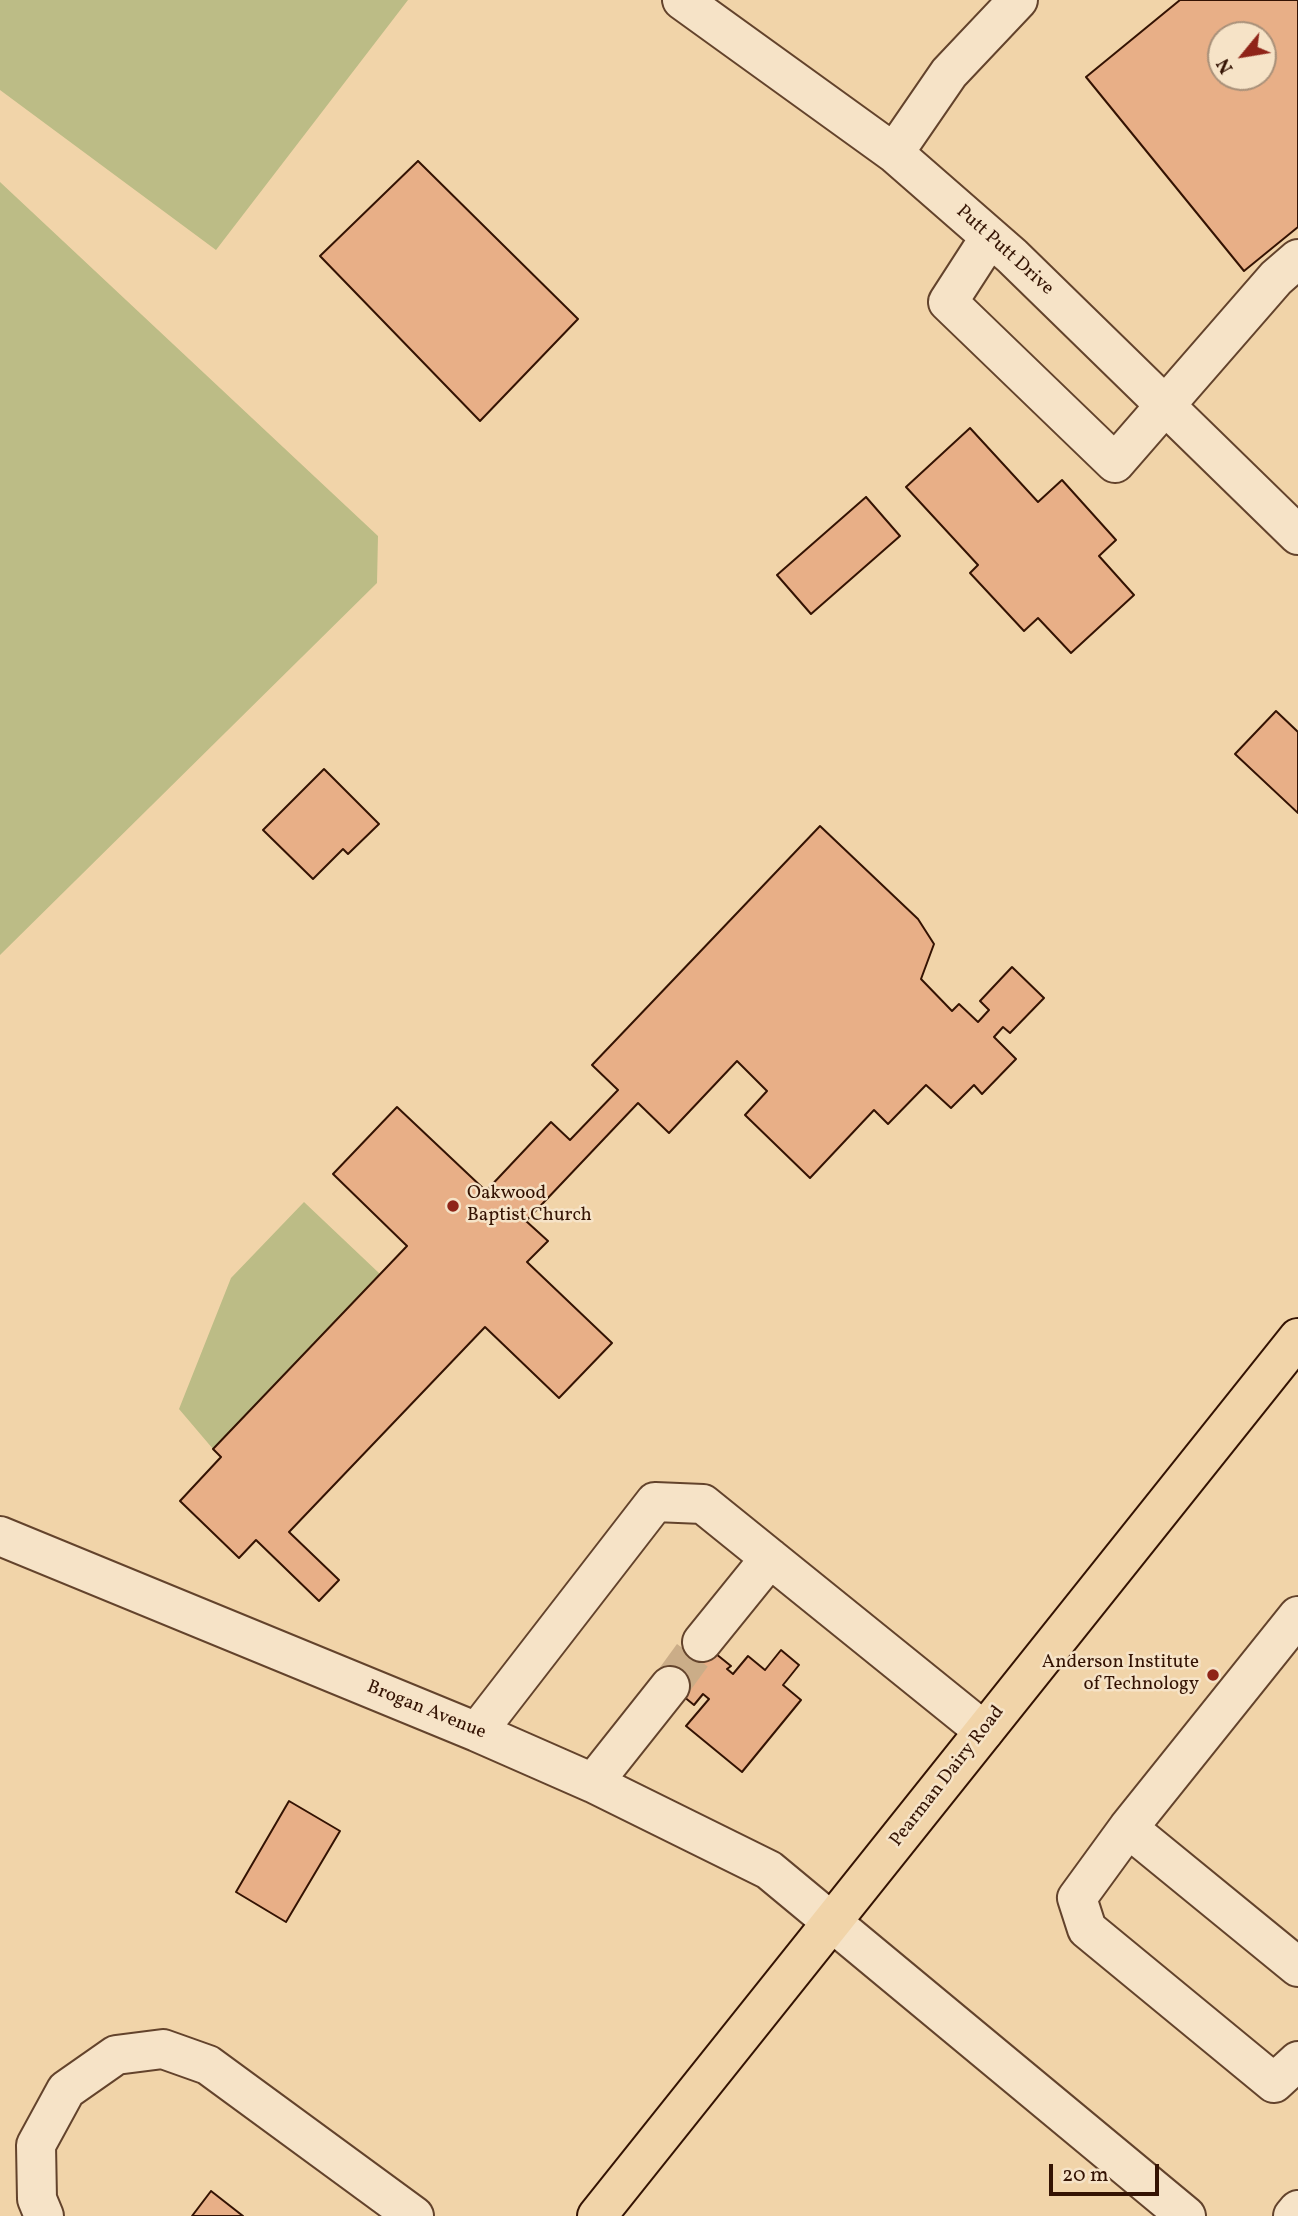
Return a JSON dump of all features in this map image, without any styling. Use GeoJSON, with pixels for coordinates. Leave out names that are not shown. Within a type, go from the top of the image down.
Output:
{"type":"FeatureCollection","features":[{"type":"Feature","properties":{"kind":"highway","name":"Pearman Dairy Road"},"geometry":{"type":"LineString","coordinates":[[597,2216],[626,2176],[832,1924],[1298,1338]]}},
{"type":"Feature","properties":{"kind":"street","name":"Putt Putt Drive"},"geometry":{"type":"LineString","coordinates":[[682,0],[894,153],[990,237],[1298,535]]}},
{"type":"Feature","properties":{"kind":"street"},"geometry":{"type":"LineString","coordinates":[[894,153],[948,73],[1018,0]]}},
{"type":"Feature","properties":{"kind":"street"},"geometry":{"type":"LineString","coordinates":[[990,237],[948,302],[1115,463],[1165,404],[1294,270]]}},
{"type":"Feature","properties":{"kind":"street"},"geometry":{"type":"LineString","coordinates":[[477,1731],[655,1503],[703,1504],[984,1731]]}},
{"type":"Feature","properties":{"kind":"street","name":"Brogan Avenue"},"geometry":{"type":"LineString","coordinates":[[0,1536],[477,1731],[593,1783],[769,1870],[1186,2216]]}},
{"type":"Feature","properties":{"kind":"street"},"geometry":{"type":"LineString","coordinates":[[702,1642],[770,1558]]}},
{"type":"Feature","properties":{"kind":"street"},"geometry":{"type":"LineString","coordinates":[[1298,1616],[1128,1828],[1077,1898],[1087,1929],[1274,2083],[1298,2061]]}},
{"type":"Feature","properties":{"kind":"street"},"geometry":{"type":"LineString","coordinates":[[593,1783],[670,1686]]}},
{"type":"Feature","properties":{"kind":"street"},"geometry":{"type":"LineString","coordinates":[[1128,1828],[1298,1967]]}},
{"type":"Feature","properties":{"kind":"street"},"geometry":{"type":"LineString","coordinates":[[44,2216],[37,2199],[36,2146],[66,2090],[116,2055],[163,2049],[208,2065],[408,2214]]}},
{"type":"Feature","properties":{"kind":"street"},"geometry":{"type":"LineString","coordinates":[[1293,2216],[1298,2210]]}},
{"type":"Feature","properties":{"kind":"green space"},"geometry":{"type":"Polygon","coordinates":[[[0,0],[408,0],[216,250],[0,90],[0,0]]]}},
{"type":"Feature","properties":{"kind":"green space"},"geometry":{"type":"Polygon","coordinates":[[[0,182],[378,536],[377,583],[0,955],[0,182]]]}},
{"type":"Feature","properties":{"kind":"green space"},"geometry":{"type":"Polygon","coordinates":[[[304,1202],[380,1274],[213,1449],[179,1409],[231,1278],[304,1202]]]}},
{"type":"Feature","properties":{"kind":"building"},"geometry":{"type":"Polygon","coordinates":[[[1180,0],[1298,0],[1298,227],[1244,271],[1086,77],[1180,0]]]}},
{"type":"Feature","properties":{"kind":"building"},"geometry":{"type":"Polygon","coordinates":[[[418,161],[578,319],[480,421],[320,256],[418,161]]]}},
{"type":"Feature","properties":{"kind":"building"},"geometry":{"type":"Polygon","coordinates":[[[970,428],[1038,502],[1062,480],[1116,540],[1099,556],[1134,595],[1071,653],[1038,618],[1024,631],[970,573],[978,565],[906,487],[970,428]]]}},
{"type":"Feature","properties":{"kind":"building"},"geometry":{"type":"Polygon","coordinates":[[[866,497],[900,536],[811,614],[777,575],[866,497]]]}},
{"type":"Feature","properties":{"kind":"building"},"geometry":{"type":"Polygon","coordinates":[[[1276,711],[1298,732],[1298,813],[1235,754],[1276,711]]]}},
{"type":"Feature","properties":{"kind":"building"},"geometry":{"type":"Polygon","coordinates":[[[324,769],[379,824],[348,854],[343,849],[313,879],[263,830],[324,769]]]}},
{"type":"Feature","properties":{"kind":"building","name":"Oakwood Baptist Church"},"geometry":{"type":"Polygon","coordinates":[[[820,826],[918,919],[934,944],[921,979],[952,1011],[959,1004],[978,1022],[989,1010],[980,1001],[1012,967],[1044,998],[1010,1033],[1003,1027],[994,1037],[1016,1059],[982,1094],[974,1085],[951,1108],[926,1085],[888,1124],[874,1110],[810,1178],[745,1115],[767,1091],[737,1061],[669,1133],[638,1103],[526,1221],[548,1241],[527,1262],[612,1343],[559,1398],[485,1327],[289,1532],[339,1580],[319,1601],[256,1540],[239,1558],[180,1501],[221,1457],[213,1449],[407,1246],[333,1174],[397,1107],[486,1191],[551,1122],[570,1140],[618,1090],[592,1065],[820,826]]]}},
{"type":"Feature","properties":{"kind":"building"},"geometry":{"type":"Polygon","coordinates":[[[695,1637],[731,1666],[727,1669],[733,1674],[748,1656],[765,1670],[781,1650],[799,1665],[783,1685],[801,1700],[742,1772],[686,1726],[709,1699],[703,1694],[694,1705],[661,1678],[695,1637]]]}},
{"type":"Feature","properties":{"kind":"building"},"geometry":{"type":"Polygon","coordinates":[[[289,1801],[340,1831],[286,1922],[236,1892],[289,1801]]]}},
{"type":"Feature","properties":{"kind":"building"},"geometry":{"type":"Polygon","coordinates":[[[211,2191],[243,2216],[192,2216],[211,2191]]]}},
{"type":"Feature","properties":{"kind":"tunnel"},"geometry":{"type":"LineString","coordinates":[[670,1686],[702,1642]]}},
{"type":"Feature","properties":{"kind":"place","name":"Oakwood Baptist Church"},"geometry":{"type":"Point","coordinates":[453,1206]}},
{"type":"Feature","properties":{"kind":"place","name":"Anderson Institute of Technology"},"geometry":{"type":"Point","coordinates":[1213,1675]}}]}
